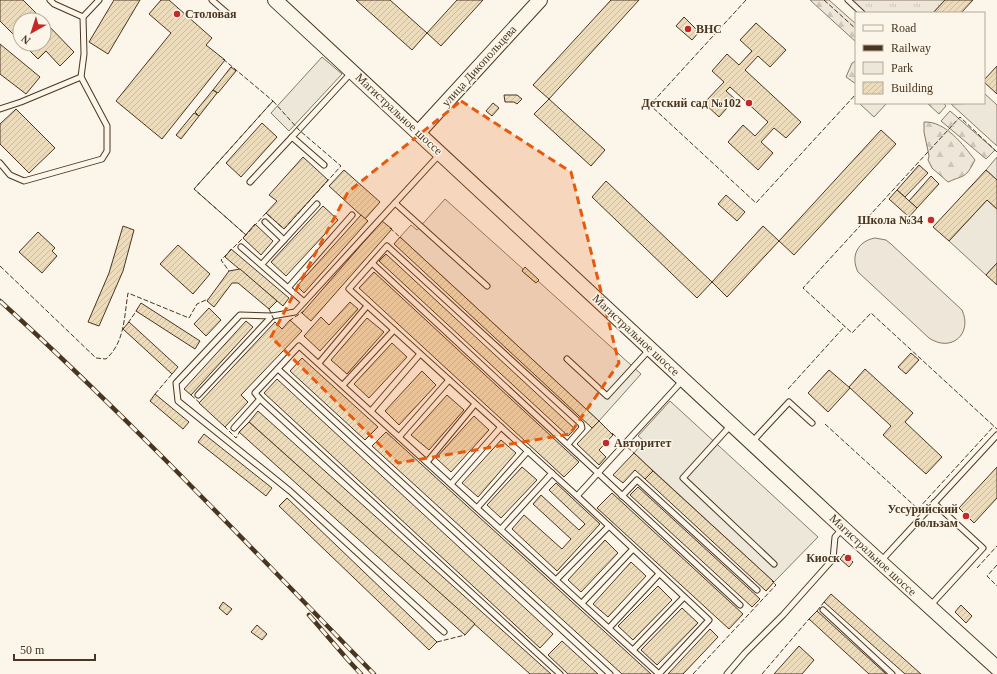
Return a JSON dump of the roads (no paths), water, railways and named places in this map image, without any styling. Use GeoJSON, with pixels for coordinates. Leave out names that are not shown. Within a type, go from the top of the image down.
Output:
{"type":"FeatureCollection","features":[{"type":"Feature","properties":{"kind":"main road","name":"Магистральное шоссе"},"geometry":{"type":"LineString","coordinates":[[275,0],[419,132],[843,528],[997,668]]}},
{"type":"Feature","properties":{"kind":"main road","name":"улица Дикопольцева"},"geometry":{"type":"LineString","coordinates":[[419,132],[540,0]]}},
{"type":"Feature","properties":{"kind":"lane"},"geometry":{"type":"LineString","coordinates":[[50,0],[54,4],[83,17]]}},
{"type":"Feature","properties":{"kind":"lane"},"geometry":{"type":"LineString","coordinates":[[0,164],[10,175],[24,181],[102,159],[107,151],[107,126],[81,77],[84,54],[83,17],[99,0]]}},
{"type":"Feature","properties":{"kind":"lane"},"geometry":{"type":"LineString","coordinates":[[212,0],[228,14]]}},
{"type":"Feature","properties":{"kind":"lane"},"geometry":{"type":"LineString","coordinates":[[848,0],[861,12]]}},
{"type":"Feature","properties":{"kind":"lane"},"geometry":{"type":"LineString","coordinates":[[250,182],[353,71]]}},
{"type":"Feature","properties":{"kind":"lane"},"geometry":{"type":"LineString","coordinates":[[0,109],[21,102],[81,77]]}},
{"type":"Feature","properties":{"kind":"lane"},"geometry":{"type":"LineString","coordinates":[[292,137],[324,165]]}},
{"type":"Feature","properties":{"kind":"lane"},"geometry":{"type":"LineString","coordinates":[[441,153],[295,312],[272,316],[240,315],[176,383],[178,401],[290,491],[444,632]]}},
{"type":"Feature","properties":{"kind":"lane"},"geometry":{"type":"LineString","coordinates":[[395,203],[487,286]]}},
{"type":"Feature","properties":{"kind":"lane"},"geometry":{"type":"LineString","coordinates":[[262,264],[317,204]]}},
{"type":"Feature","properties":{"kind":"lane"},"geometry":{"type":"LineString","coordinates":[[288,288],[352,215]]}},
{"type":"Feature","properties":{"kind":"lane"},"geometry":{"type":"LineString","coordinates":[[265,222],[284,240]]}},
{"type":"Feature","properties":{"kind":"lane"},"geometry":{"type":"LineString","coordinates":[[560,674],[255,393],[299,346],[659,674],[709,620],[552,473],[348,289],[387,246],[581,424],[582,428],[568,444]]}},
{"type":"Feature","properties":{"kind":"lane"},"geometry":{"type":"LineString","coordinates":[[241,247],[304,302]]}},
{"type":"Feature","properties":{"kind":"lane"},"geometry":{"type":"LineString","coordinates":[[372,263],[568,444],[740,606]]}},
{"type":"Feature","properties":{"kind":"lane"},"geometry":{"type":"LineString","coordinates":[[319,363],[367,306]]}},
{"type":"Feature","properties":{"kind":"lane"},"geometry":{"type":"LineString","coordinates":[[198,395],[272,316]]}},
{"type":"Feature","properties":{"kind":"lane"},"geometry":{"type":"LineString","coordinates":[[343,385],[394,330]]}},
{"type":"Feature","properties":{"kind":"lane"},"geometry":{"type":"LineString","coordinates":[[567,359],[607,396],[650,348]]}},
{"type":"Feature","properties":{"kind":"lane"},"geometry":{"type":"LineString","coordinates":[[371,411],[420,354]]}},
{"type":"Feature","properties":{"kind":"lane"},"geometry":{"type":"LineString","coordinates":[[278,369],[610,674]]}},
{"type":"Feature","properties":{"kind":"lane"},"geometry":{"type":"LineString","coordinates":[[399,437],[449,380]]}},
{"type":"Feature","properties":{"kind":"lane"},"geometry":{"type":"LineString","coordinates":[[577,496],[684,380]]}},
{"type":"Feature","properties":{"kind":"lane"},"geometry":{"type":"LineString","coordinates":[[234,428],[260,399]]}},
{"type":"Feature","properties":{"kind":"lane"},"geometry":{"type":"LineString","coordinates":[[752,443],[789,402],[812,423]]}},
{"type":"Feature","properties":{"kind":"lane"},"geometry":{"type":"LineString","coordinates":[[427,462],[475,404]]}},
{"type":"Feature","properties":{"kind":"lane"},"geometry":{"type":"LineString","coordinates":[[732,424],[683,478],[774,564]]}},
{"type":"Feature","properties":{"kind":"lane"},"geometry":{"type":"LineString","coordinates":[[451,484],[501,427]]}},
{"type":"Feature","properties":{"kind":"lane"},"geometry":{"type":"LineString","coordinates":[[880,562],[997,435]]}},
{"type":"Feature","properties":{"kind":"lane"},"geometry":{"type":"LineString","coordinates":[[477,508],[528,451]]}},
{"type":"Feature","properties":{"kind":"lane"},"geometry":{"type":"LineString","coordinates":[[501,529],[552,473]]}},
{"type":"Feature","properties":{"kind":"lane"},"geometry":{"type":"LineString","coordinates":[[622,496],[637,480],[757,590]]}},
{"type":"Feature","properties":{"kind":"lane"},"geometry":{"type":"LineString","coordinates":[[929,607],[983,548],[934,504]]}},
{"type":"Feature","properties":{"kind":"lane"},"geometry":{"type":"LineString","coordinates":[[556,580],[609,526]]}},
{"type":"Feature","properties":{"kind":"lane"},"geometry":{"type":"LineString","coordinates":[[727,674],[833,559],[835,536],[843,528]]}},
{"type":"Feature","properties":{"kind":"lane"},"geometry":{"type":"LineString","coordinates":[[582,603],[633,549]]}},
{"type":"Feature","properties":{"kind":"lane"},"geometry":{"type":"LineString","coordinates":[[609,628],[660,574]]}},
{"type":"Feature","properties":{"kind":"lane"},"geometry":{"type":"LineString","coordinates":[[633,650],[684,597]]}},
{"type":"Feature","properties":{"kind":"lane"},"geometry":{"type":"LineString","coordinates":[[823,610],[892,674]]}},
{"type":"Feature","properties":{"kind":"railway"},"geometry":{"type":"LineString","coordinates":[[0,301],[96,391],[374,674]]}},
{"type":"Feature","properties":{"kind":"railway"},"geometry":{"type":"LineString","coordinates":[[309,615],[361,674]]}},
{"type":"Feature","properties":{"kind":"place","name":"Столовая"},"geometry":{"type":"Point","coordinates":[177,14]}},
{"type":"Feature","properties":{"kind":"place","name":"ВНС"},"geometry":{"type":"Point","coordinates":[688,29]}},
{"type":"Feature","properties":{"kind":"place","name":"Детский сад №102"},"geometry":{"type":"Point","coordinates":[749,103]}},
{"type":"Feature","properties":{"kind":"place","name":"Школа №34"},"geometry":{"type":"Point","coordinates":[931,220]}},
{"type":"Feature","properties":{"kind":"place","name":"Авторитет"},"geometry":{"type":"Point","coordinates":[606,443]}},
{"type":"Feature","properties":{"kind":"place","name":"Уссурийский бользам"},"geometry":{"type":"Point","coordinates":[966,516]}},
{"type":"Feature","properties":{"kind":"place","name":"Киоск"},"geometry":{"type":"Point","coordinates":[848,558]}}]}
